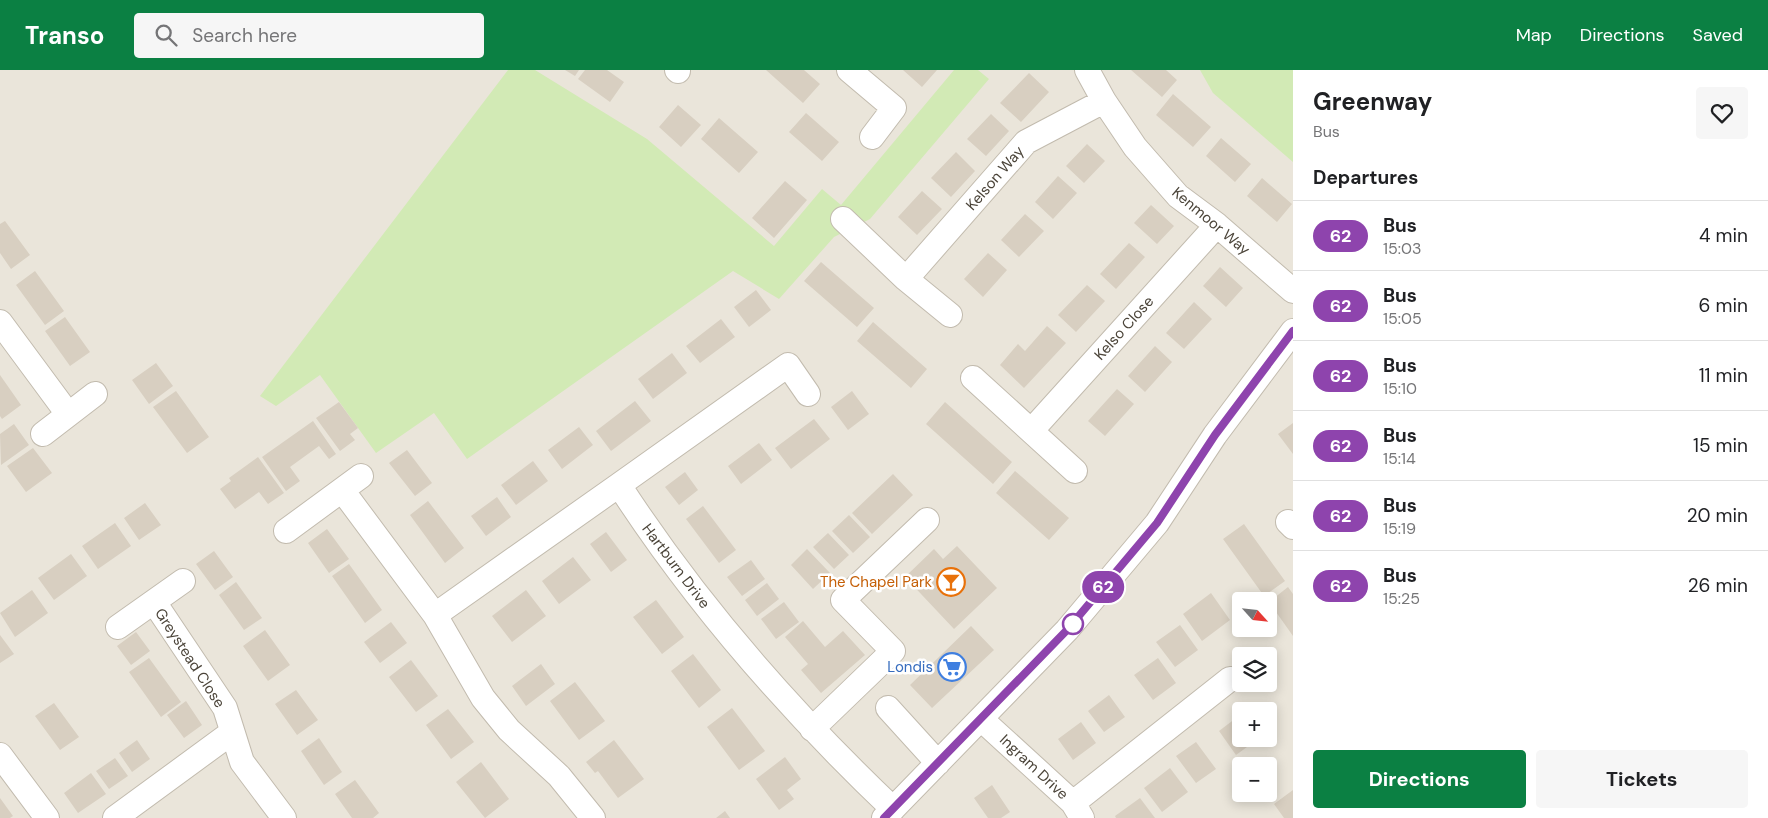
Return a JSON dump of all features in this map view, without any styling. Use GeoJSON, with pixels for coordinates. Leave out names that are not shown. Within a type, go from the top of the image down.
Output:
{"type":"FeatureCollection","features":[{"type":"Feature","properties":{"kind":"street"},"geometry":{"type":"LineString","coordinates":[[849,70],[894,108],[872,137]]}},
{"type":"Feature","properties":{"kind":"street","name":"Kenmoor Way"},"geometry":{"type":"LineString","coordinates":[[1087,70],[1104,101],[1135,147],[1178,196],[1216,225],[1293,291]]}},
{"type":"Feature","properties":{"kind":"street","name":"Kelson Way"},"geometry":{"type":"LineString","coordinates":[[906,279],[1026,142],[1104,101]]}},
{"type":"Feature","properties":{"kind":"street"},"geometry":{"type":"LineString","coordinates":[[843,219],[906,279],[950,315]]}},
{"type":"Feature","properties":{"kind":"street","name":"Kelso Close"},"geometry":{"type":"LineString","coordinates":[[1032,430],[1216,225]]}},
{"type":"Feature","properties":{"kind":"street"},"geometry":{"type":"LineString","coordinates":[[0,322],[68,414]]}},
{"type":"Feature","properties":{"kind":"street"},"geometry":{"type":"LineString","coordinates":[[888,813],[1067,630],[1157,523],[1215,435],[1293,330]]}},
{"type":"Feature","properties":{"kind":"street"},"geometry":{"type":"LineString","coordinates":[[434,615],[788,364],[808,394]]}},
{"type":"Feature","properties":{"kind":"street"},"geometry":{"type":"LineString","coordinates":[[973,378],[1075,471]]}},
{"type":"Feature","properties":{"kind":"street"},"geometry":{"type":"LineString","coordinates":[[43,434],[95,394]]}},
{"type":"Feature","properties":{"kind":"street"},"geometry":{"type":"LineString","coordinates":[[286,532],[361,476]]}},
{"type":"Feature","properties":{"kind":"street","name":"Hartburn Drive"},"geometry":{"type":"LineString","coordinates":[[619,485],[656,542],[726,633],[888,813]]}},
{"type":"Feature","properties":{"kind":"street"},"geometry":{"type":"LineString","coordinates":[[342,490],[434,615],[483,698],[509,730],[559,776],[593,818]]}},
{"type":"Feature","properties":{"kind":"street"},"geometry":{"type":"LineString","coordinates":[[812,729],[893,651],[843,600],[926,520]]}},
{"type":"Feature","properties":{"kind":"street","name":"Greystead Close"},"geometry":{"type":"LineString","coordinates":[[118,627],[183,581]]}},
{"type":"Feature","properties":{"kind":"street","name":"Greystead Close"},"geometry":{"type":"LineString","coordinates":[[154,602],[225,708],[231,733],[242,762],[284,818]]}},
{"type":"Feature","properties":{"kind":"street"},"geometry":{"type":"LineString","coordinates":[[1078,811],[1230,678]]}},
{"type":"Feature","properties":{"kind":"street"},"geometry":{"type":"LineString","coordinates":[[888,708],[938,764]]}},
{"type":"Feature","properties":{"kind":"street","name":"Ingram Drive"},"geometry":{"type":"LineString","coordinates":[[982,719],[1078,811]]}},
{"type":"Feature","properties":{"kind":"street"},"geometry":{"type":"LineString","coordinates":[[114,818],[231,733]]}},
{"type":"Feature","properties":{"kind":"street"},"geometry":{"type":"LineString","coordinates":[[0,755],[47,818]]}},
{"type":"Feature","properties":{"kind":"shaded area"},"geometry":{"type":"Polygon","coordinates":[[[0,70],[1293,70],[1293,818],[0,818],[0,70]]]}},
{"type":"Feature","properties":{"kind":"green space"},"geometry":{"type":"Polygon","coordinates":[[[508,70],[535,70],[647,139],[774,246],[822,189],[841,205],[954,70],[978,70],[989,79],[870,219],[834,237],[779,299],[733,271],[467,459],[434,413],[376,453],[320,375],[276,406],[260,396],[508,70]]]}},
{"type":"Feature","properties":{"kind":"green space"},"geometry":{"type":"Polygon","coordinates":[[[1200,70],[1293,70],[1293,162],[1213,93],[1200,70]]]}},
{"type":"Feature","properties":{"kind":"building"},"geometry":{"type":"Polygon","coordinates":[[[565,70],[579,70],[575,76],[565,70]]]}},
{"type":"Feature","properties":{"kind":"building"},"geometry":{"type":"Polygon","coordinates":[[[585,70],[607,70],[624,82],[610,102],[578,79],[585,70]]]}},
{"type":"Feature","properties":{"kind":"building"},"geometry":{"type":"Polygon","coordinates":[[[766,70],[804,70],[820,84],[803,103],[766,70]]]}},
{"type":"Feature","properties":{"kind":"building"},"geometry":{"type":"Polygon","coordinates":[[[903,70],[937,70],[922,87],[903,70]]]}},
{"type":"Feature","properties":{"kind":"building"},"geometry":{"type":"Polygon","coordinates":[[[1131,70],[1166,70],[1177,80],[1162,97],[1131,70]]]}},
{"type":"Feature","properties":{"kind":"building"},"geometry":{"type":"Polygon","coordinates":[[[1029,73],[1049,92],[1021,122],[1000,103],[1029,73]]]}},
{"type":"Feature","properties":{"kind":"building"},"geometry":{"type":"Polygon","coordinates":[[[1173,94],[1211,127],[1193,147],[1156,115],[1173,94]]]}},
{"type":"Feature","properties":{"kind":"building"},"geometry":{"type":"Polygon","coordinates":[[[678,105],[701,125],[681,147],[659,127],[678,105]]]}},
{"type":"Feature","properties":{"kind":"building"},"geometry":{"type":"Polygon","coordinates":[[[806,113],[839,142],[822,161],[789,132],[806,113]]]}},
{"type":"Feature","properties":{"kind":"building"},"geometry":{"type":"Polygon","coordinates":[[[991,114],[1009,131],[986,156],[967,139],[991,114]]]}},
{"type":"Feature","properties":{"kind":"building"},"geometry":{"type":"Polygon","coordinates":[[[719,118],[758,152],[739,173],[701,139],[719,118]]]}},
{"type":"Feature","properties":{"kind":"building"},"geometry":{"type":"Polygon","coordinates":[[[1221,138],[1251,164],[1235,182],[1206,156],[1221,138]]]}},
{"type":"Feature","properties":{"kind":"building"},"geometry":{"type":"Polygon","coordinates":[[[1087,144],[1105,161],[1084,183],[1066,166],[1087,144]]]}},
{"type":"Feature","properties":{"kind":"building"},"geometry":{"type":"Polygon","coordinates":[[[956,152],[975,171],[951,197],[931,178],[956,152]]]}},
{"type":"Feature","properties":{"kind":"building"},"geometry":{"type":"Polygon","coordinates":[[[1058,176],[1077,193],[1053,219],[1035,202],[1058,176]]]}},
{"type":"Feature","properties":{"kind":"building"},"geometry":{"type":"Polygon","coordinates":[[[1262,178],[1292,204],[1277,222],[1247,196],[1262,178]]]}},
{"type":"Feature","properties":{"kind":"building"},"geometry":{"type":"Polygon","coordinates":[[[785,181],[807,200],[774,238],[752,218],[785,181]]]}},
{"type":"Feature","properties":{"kind":"building"},"geometry":{"type":"Polygon","coordinates":[[[922,191],[942,209],[917,235],[898,217],[922,191]]]}},
{"type":"Feature","properties":{"kind":"building"},"geometry":{"type":"Polygon","coordinates":[[[1151,205],[1174,226],[1157,244],[1134,223],[1151,205]]]}},
{"type":"Feature","properties":{"kind":"building"},"geometry":{"type":"Polygon","coordinates":[[[1025,214],[1044,231],[1019,257],[1001,240],[1025,214]]]}},
{"type":"Feature","properties":{"kind":"building"},"geometry":{"type":"Polygon","coordinates":[[[5,221],[30,255],[11,269],[0,253],[0,224],[5,221]]]}},
{"type":"Feature","properties":{"kind":"building"},"geometry":{"type":"Polygon","coordinates":[[[1129,243],[1145,257],[1116,289],[1100,274],[1129,243]]]}},
{"type":"Feature","properties":{"kind":"building"},"geometry":{"type":"Polygon","coordinates":[[[988,253],[1007,270],[983,297],[964,279],[988,253]]]}},
{"type":"Feature","properties":{"kind":"building"},"geometry":{"type":"Polygon","coordinates":[[[821,262],[874,308],[857,327],[804,281],[821,262]]]}},
{"type":"Feature","properties":{"kind":"building"},"geometry":{"type":"Polygon","coordinates":[[[1220,267],[1243,288],[1226,307],[1203,286],[1220,267]]]}},
{"type":"Feature","properties":{"kind":"building"},"geometry":{"type":"Polygon","coordinates":[[[35,271],[64,311],[45,325],[16,285],[35,271]]]}},
{"type":"Feature","properties":{"kind":"building"},"geometry":{"type":"Polygon","coordinates":[[[1087,285],[1105,301],[1076,332],[1058,315],[1087,285]]]}},
{"type":"Feature","properties":{"kind":"building"},"geometry":{"type":"Polygon","coordinates":[[[756,290],[771,310],[749,327],[734,307],[756,290]]]}},
{"type":"Feature","properties":{"kind":"building"},"geometry":{"type":"Polygon","coordinates":[[[1194,302],[1212,319],[1184,349],[1166,333],[1194,302]]]}},
{"type":"Feature","properties":{"kind":"building"},"geometry":{"type":"Polygon","coordinates":[[[65,317],[90,352],[70,366],[45,331],[65,317]]]}},
{"type":"Feature","properties":{"kind":"building"},"geometry":{"type":"Polygon","coordinates":[[[721,319],[735,337],[700,363],[686,346],[721,319]]]}},
{"type":"Feature","properties":{"kind":"building"},"geometry":{"type":"Polygon","coordinates":[[[873,322],[927,369],[911,388],[857,341],[873,322]]]}},
{"type":"Feature","properties":{"kind":"building"},"geometry":{"type":"Polygon","coordinates":[[[1047,326],[1066,343],[1024,388],[1000,365],[1018,344],[1025,351],[1047,326]]]}},
{"type":"Feature","properties":{"kind":"building"},"geometry":{"type":"Polygon","coordinates":[[[1155,346],[1172,362],[1145,392],[1128,376],[1155,346]]]}},
{"type":"Feature","properties":{"kind":"building"},"geometry":{"type":"Polygon","coordinates":[[[672,353],[687,373],[653,399],[638,379],[672,353]]]}},
{"type":"Feature","properties":{"kind":"building"},"geometry":{"type":"Polygon","coordinates":[[[156,363],[173,386],[149,404],[132,380],[156,363]]]}},
{"type":"Feature","properties":{"kind":"building"},"geometry":{"type":"Polygon","coordinates":[[[0,375],[21,405],[2,419],[0,416],[0,375]]]}},
{"type":"Feature","properties":{"kind":"building"},"geometry":{"type":"Polygon","coordinates":[[[1117,389],[1134,404],[1105,436],[1088,421],[1117,389]]]}},
{"type":"Feature","properties":{"kind":"building"},"geometry":{"type":"Polygon","coordinates":[[[176,391],[209,437],[187,453],[153,407],[176,391]]]}},
{"type":"Feature","properties":{"kind":"building"},"geometry":{"type":"Polygon","coordinates":[[[852,391],[869,414],[848,430],[831,407],[852,391]]]}},
{"type":"Feature","properties":{"kind":"building"},"geometry":{"type":"Polygon","coordinates":[[[635,401],[651,421],[611,451],[596,431],[635,401]]]}},
{"type":"Feature","properties":{"kind":"building"},"geometry":{"type":"Polygon","coordinates":[[[339,402],[358,428],[350,434],[355,440],[340,451],[316,418],[339,402]]]}},
{"type":"Feature","properties":{"kind":"building"},"geometry":{"type":"Polygon","coordinates":[[[945,402],[1012,462],[993,484],[926,424],[945,402]]]}},
{"type":"Feature","properties":{"kind":"building"},"geometry":{"type":"Polygon","coordinates":[[[814,419],[830,439],[791,469],[775,448],[814,419]]]}},
{"type":"Feature","properties":{"kind":"building"},"geometry":{"type":"Polygon","coordinates":[[[313,421],[336,454],[329,459],[319,446],[290,467],[300,481],[286,491],[262,457],[313,421]]]}},
{"type":"Feature","properties":{"kind":"building"},"geometry":{"type":"Polygon","coordinates":[[[1293,423],[1293,454],[1278,434],[1293,423]]]}},
{"type":"Feature","properties":{"kind":"building"},"geometry":{"type":"Polygon","coordinates":[[[14,424],[29,445],[1,465],[0,434],[14,424]]]}},
{"type":"Feature","properties":{"kind":"building"},"geometry":{"type":"Polygon","coordinates":[[[579,427],[593,445],[562,469],[548,450],[579,427]]]}},
{"type":"Feature","properties":{"kind":"building"},"geometry":{"type":"Polygon","coordinates":[[[759,443],[772,460],[741,484],[728,466],[759,443]]]}},
{"type":"Feature","properties":{"kind":"building"},"geometry":{"type":"Polygon","coordinates":[[[33,448],[52,473],[26,492],[7,466],[33,448]]]}},
{"type":"Feature","properties":{"kind":"building"},"geometry":{"type":"Polygon","coordinates":[[[407,450],[432,483],[415,496],[389,463],[407,450]]]}},
{"type":"Feature","properties":{"kind":"building"},"geometry":{"type":"Polygon","coordinates":[[[258,457],[284,493],[268,504],[259,492],[235,509],[220,489],[231,481],[229,478],[258,457]]]}},
{"type":"Feature","properties":{"kind":"building"},"geometry":{"type":"Polygon","coordinates":[[[533,461],[548,481],[516,505],[501,485],[533,461]]]}},
{"type":"Feature","properties":{"kind":"building"},"geometry":{"type":"Polygon","coordinates":[[[1015,471],[1069,518],[1049,540],[996,493],[1015,471]]]}},
{"type":"Feature","properties":{"kind":"building"},"geometry":{"type":"Polygon","coordinates":[[[685,472],[698,490],[679,505],[665,487],[685,472]]]}},
{"type":"Feature","properties":{"kind":"building"},"geometry":{"type":"Polygon","coordinates":[[[893,474],[913,495],[872,534],[852,513],[893,474]]]}},
{"type":"Feature","properties":{"kind":"building"},"geometry":{"type":"Polygon","coordinates":[[[497,497],[511,517],[486,536],[471,516],[497,497]]]}},
{"type":"Feature","properties":{"kind":"building"},"geometry":{"type":"Polygon","coordinates":[[[428,501],[464,548],[445,563],[410,515],[428,501]]]}},
{"type":"Feature","properties":{"kind":"building"},"geometry":{"type":"Polygon","coordinates":[[[145,503],[161,525],[139,540],[124,518],[145,503]]]}},
{"type":"Feature","properties":{"kind":"building"},"geometry":{"type":"Polygon","coordinates":[[[703,506],[736,550],[719,563],[686,519],[703,506]]]}},
{"type":"Feature","properties":{"kind":"building"},"geometry":{"type":"Polygon","coordinates":[[[849,515],[870,537],[853,553],[832,531],[849,515]]]}},
{"type":"Feature","properties":{"kind":"building"},"geometry":{"type":"Polygon","coordinates":[[[115,523],[131,546],[98,569],[82,546],[115,523]]]}},
{"type":"Feature","properties":{"kind":"building"},"geometry":{"type":"Polygon","coordinates":[[[1244,524],[1285,581],[1270,592],[1261,592],[1223,539],[1244,524]]]}},
{"type":"Feature","properties":{"kind":"building"},"geometry":{"type":"Polygon","coordinates":[[[327,529],[349,559],[329,573],[308,543],[327,529]]]}},
{"type":"Feature","properties":{"kind":"building"},"geometry":{"type":"Polygon","coordinates":[[[606,532],[627,560],[611,572],[590,544],[606,532]]]}},
{"type":"Feature","properties":{"kind":"building"},"geometry":{"type":"Polygon","coordinates":[[[828,533],[849,555],[834,569],[813,547],[828,533]]]}},
{"type":"Feature","properties":{"kind":"building","name":"The Chapel Park"},"geometry":{"type":"Polygon","coordinates":[[[957,546],[997,588],[954,629],[905,577],[934,549],[943,559],[957,546]]]}},
{"type":"Feature","properties":{"kind":"building"},"geometry":{"type":"Polygon","coordinates":[[[807,549],[830,573],[813,589],[791,565],[807,549]]]}},
{"type":"Feature","properties":{"kind":"building"},"geometry":{"type":"Polygon","coordinates":[[[214,551],[233,577],[215,590],[196,564],[214,551]]]}},
{"type":"Feature","properties":{"kind":"building"},"geometry":{"type":"Polygon","coordinates":[[[71,554],[87,576],[54,600],[38,578],[71,554]]]}},
{"type":"Feature","properties":{"kind":"building"},"geometry":{"type":"Polygon","coordinates":[[[573,557],[591,580],[559,604],[542,581],[573,557]]]}},
{"type":"Feature","properties":{"kind":"building"},"geometry":{"type":"Polygon","coordinates":[[[751,560],[765,579],[742,596],[727,577],[751,560]]]}},
{"type":"Feature","properties":{"kind":"building"},"geometry":{"type":"Polygon","coordinates":[[[349,564],[382,610],[365,623],[332,576],[349,564]]]}},
{"type":"Feature","properties":{"kind":"building"},"geometry":{"type":"Polygon","coordinates":[[[236,582],[262,618],[244,630],[219,595],[236,582]]]}},
{"type":"Feature","properties":{"kind":"building"},"geometry":{"type":"Polygon","coordinates":[[[767,583],[779,599],[757,616],[745,600],[767,583]]]}},
{"type":"Feature","properties":{"kind":"building"},"geometry":{"type":"Polygon","coordinates":[[[1288,587],[1293,594],[1293,636],[1278,615],[1278,595],[1288,587]]]}},
{"type":"Feature","properties":{"kind":"building"},"geometry":{"type":"Polygon","coordinates":[[[32,590],[48,613],[15,637],[0,613],[32,590]]]}},
{"type":"Feature","properties":{"kind":"building"},"geometry":{"type":"Polygon","coordinates":[[[526,590],[546,616],[512,642],[492,616],[526,590]]]}},
{"type":"Feature","properties":{"kind":"building"},"geometry":{"type":"Polygon","coordinates":[[[1211,593],[1230,620],[1202,641],[1183,614],[1211,593]]]}},
{"type":"Feature","properties":{"kind":"building"},"geometry":{"type":"Polygon","coordinates":[[[656,600],[684,637],[662,654],[633,617],[656,600]]]}},
{"type":"Feature","properties":{"kind":"building"},"geometry":{"type":"Polygon","coordinates":[[[784,602],[799,622],[776,639],[761,619],[784,602]]]}},
{"type":"Feature","properties":{"kind":"building"},"geometry":{"type":"Polygon","coordinates":[[[803,621],[825,647],[843,631],[865,655],[821,693],[801,670],[808,664],[785,637],[803,621]]]}},
{"type":"Feature","properties":{"kind":"building"},"geometry":{"type":"Polygon","coordinates":[[[391,622],[407,643],[380,663],[364,642],[391,622]]]}},
{"type":"Feature","properties":{"kind":"building"},"geometry":{"type":"Polygon","coordinates":[[[1180,625],[1198,650],[1175,667],[1156,642],[1180,625]]]}},
{"type":"Feature","properties":{"kind":"building","name":"Londis"},"geometry":{"type":"Polygon","coordinates":[[[971,626],[994,650],[932,708],[910,685],[971,626]]]}},
{"type":"Feature","properties":{"kind":"building"},"geometry":{"type":"Polygon","coordinates":[[[265,630],[290,665],[268,681],[243,646],[265,630]]]}},
{"type":"Feature","properties":{"kind":"building"},"geometry":{"type":"Polygon","coordinates":[[[136,632],[150,651],[131,665],[117,646],[136,632]]]}},
{"type":"Feature","properties":{"kind":"building"},"geometry":{"type":"Polygon","coordinates":[[[0,635],[14,654],[0,663],[0,635]]]}},
{"type":"Feature","properties":{"kind":"building"},"geometry":{"type":"Polygon","coordinates":[[[693,654],[721,690],[699,708],[671,671],[693,654]]]}},
{"type":"Feature","properties":{"kind":"building"},"geometry":{"type":"Polygon","coordinates":[[[149,658],[181,702],[161,717],[129,672],[149,658]]]}},
{"type":"Feature","properties":{"kind":"building"},"geometry":{"type":"Polygon","coordinates":[[[1158,658],[1176,683],[1153,700],[1134,675],[1158,658]]]}},
{"type":"Feature","properties":{"kind":"building"},"geometry":{"type":"Polygon","coordinates":[[[411,660],[438,696],[416,712],[389,677],[411,660]]]}},
{"type":"Feature","properties":{"kind":"building"},"geometry":{"type":"Polygon","coordinates":[[[541,664],[555,684],[526,706],[512,686],[541,664]]]}},
{"type":"Feature","properties":{"kind":"building"},"geometry":{"type":"Polygon","coordinates":[[[575,682],[605,721],[579,740],[550,701],[575,682]]]}},
{"type":"Feature","properties":{"kind":"building"},"geometry":{"type":"Polygon","coordinates":[[[296,690],[318,720],[297,735],[275,704],[296,690]]]}},
{"type":"Feature","properties":{"kind":"building"},"geometry":{"type":"Polygon","coordinates":[[[1109,695],[1125,717],[1104,732],[1088,711],[1109,695]]]}},
{"type":"Feature","properties":{"kind":"building"},"geometry":{"type":"Polygon","coordinates":[[[186,701],[202,725],[184,738],[167,715],[186,701]]]}},
{"type":"Feature","properties":{"kind":"building"},"geometry":{"type":"Polygon","coordinates":[[[54,703],[79,737],[60,750],[35,716],[54,703]]]}},
{"type":"Feature","properties":{"kind":"building"},"geometry":{"type":"Polygon","coordinates":[[[732,708],[765,751],[739,770],[707,727],[732,708]]]}},
{"type":"Feature","properties":{"kind":"building"},"geometry":{"type":"Polygon","coordinates":[[[448,709],[474,742],[451,759],[426,725],[448,709]]]}},
{"type":"Feature","properties":{"kind":"building"},"geometry":{"type":"Polygon","coordinates":[[[1232,721],[1232,747],[1247,747],[1236,755],[1219,731],[1232,721]]]}},
{"type":"Feature","properties":{"kind":"building"},"geometry":{"type":"Polygon","coordinates":[[[1081,722],[1096,743],[1073,760],[1058,739],[1081,722]]]}},
{"type":"Feature","properties":{"kind":"building"},"geometry":{"type":"Polygon","coordinates":[[[319,738],[342,772],[324,785],[301,751],[319,738]]]}},
{"type":"Feature","properties":{"kind":"building"},"geometry":{"type":"Polygon","coordinates":[[[137,740],[150,759],[132,772],[119,753],[137,740]]]}},
{"type":"Feature","properties":{"kind":"building"},"geometry":{"type":"Polygon","coordinates":[[[614,740],[644,779],[618,798],[598,771],[595,773],[586,762],[614,740]]]}},
{"type":"Feature","properties":{"kind":"building"},"geometry":{"type":"Polygon","coordinates":[[[1196,742],[1216,769],[1196,783],[1176,756],[1196,742]]]}},
{"type":"Feature","properties":{"kind":"building"},"geometry":{"type":"Polygon","coordinates":[[[785,757],[801,779],[787,790],[794,799],[779,810],[756,779],[785,757]]]}},
{"type":"Feature","properties":{"kind":"building"},"geometry":{"type":"Polygon","coordinates":[[[115,758],[128,776],[109,789],[96,771],[115,758]]]}},
{"type":"Feature","properties":{"kind":"building"},"geometry":{"type":"Polygon","coordinates":[[[481,762],[509,799],[485,818],[456,782],[481,762]]]}},
{"type":"Feature","properties":{"kind":"building"},"geometry":{"type":"Polygon","coordinates":[[[1170,768],[1188,792],[1162,812],[1144,788],[1170,768]]]}},
{"type":"Feature","properties":{"kind":"building"},"geometry":{"type":"Polygon","coordinates":[[[91,773],[106,794],[78,813],[64,793],[91,773]]]}},
{"type":"Feature","properties":{"kind":"building"},"geometry":{"type":"Polygon","coordinates":[[[355,780],[379,813],[373,818],[352,818],[335,794],[355,780]]]}},
{"type":"Feature","properties":{"kind":"building"},"geometry":{"type":"Polygon","coordinates":[[[992,785],[1010,812],[1001,818],[988,818],[974,798],[992,785]]]}},
{"type":"Feature","properties":{"kind":"building"},"geometry":{"type":"Polygon","coordinates":[[[1293,790],[1293,818],[1284,818],[1274,804],[1293,790]]]}},
{"type":"Feature","properties":{"kind":"building"},"geometry":{"type":"Polygon","coordinates":[[[0,798],[13,816],[10,818],[0,818],[0,798]]]}},
{"type":"Feature","properties":{"kind":"building"},"geometry":{"type":"Polygon","coordinates":[[[1140,798],[1155,818],[1116,818],[1115,816],[1140,798]]]}},
{"type":"Feature","properties":{"kind":"building"},"geometry":{"type":"Polygon","coordinates":[[[725,811],[730,818],[716,818],[725,811]]]}},
{"type":"Feature","properties":{"kind":"bus line","name":"62"},"geometry":{"type":"LineString","coordinates":[[884,818],[1067,630],[1157,523],[1215,435],[1293,331]]}},
{"type":"Feature","properties":{"kind":"place","name":"The Chapel Park"},"geometry":{"type":"Point","coordinates":[951,582]}},
{"type":"Feature","properties":{"kind":"place","name":"Londis"},"geometry":{"type":"Point","coordinates":[952,667]}}]}
